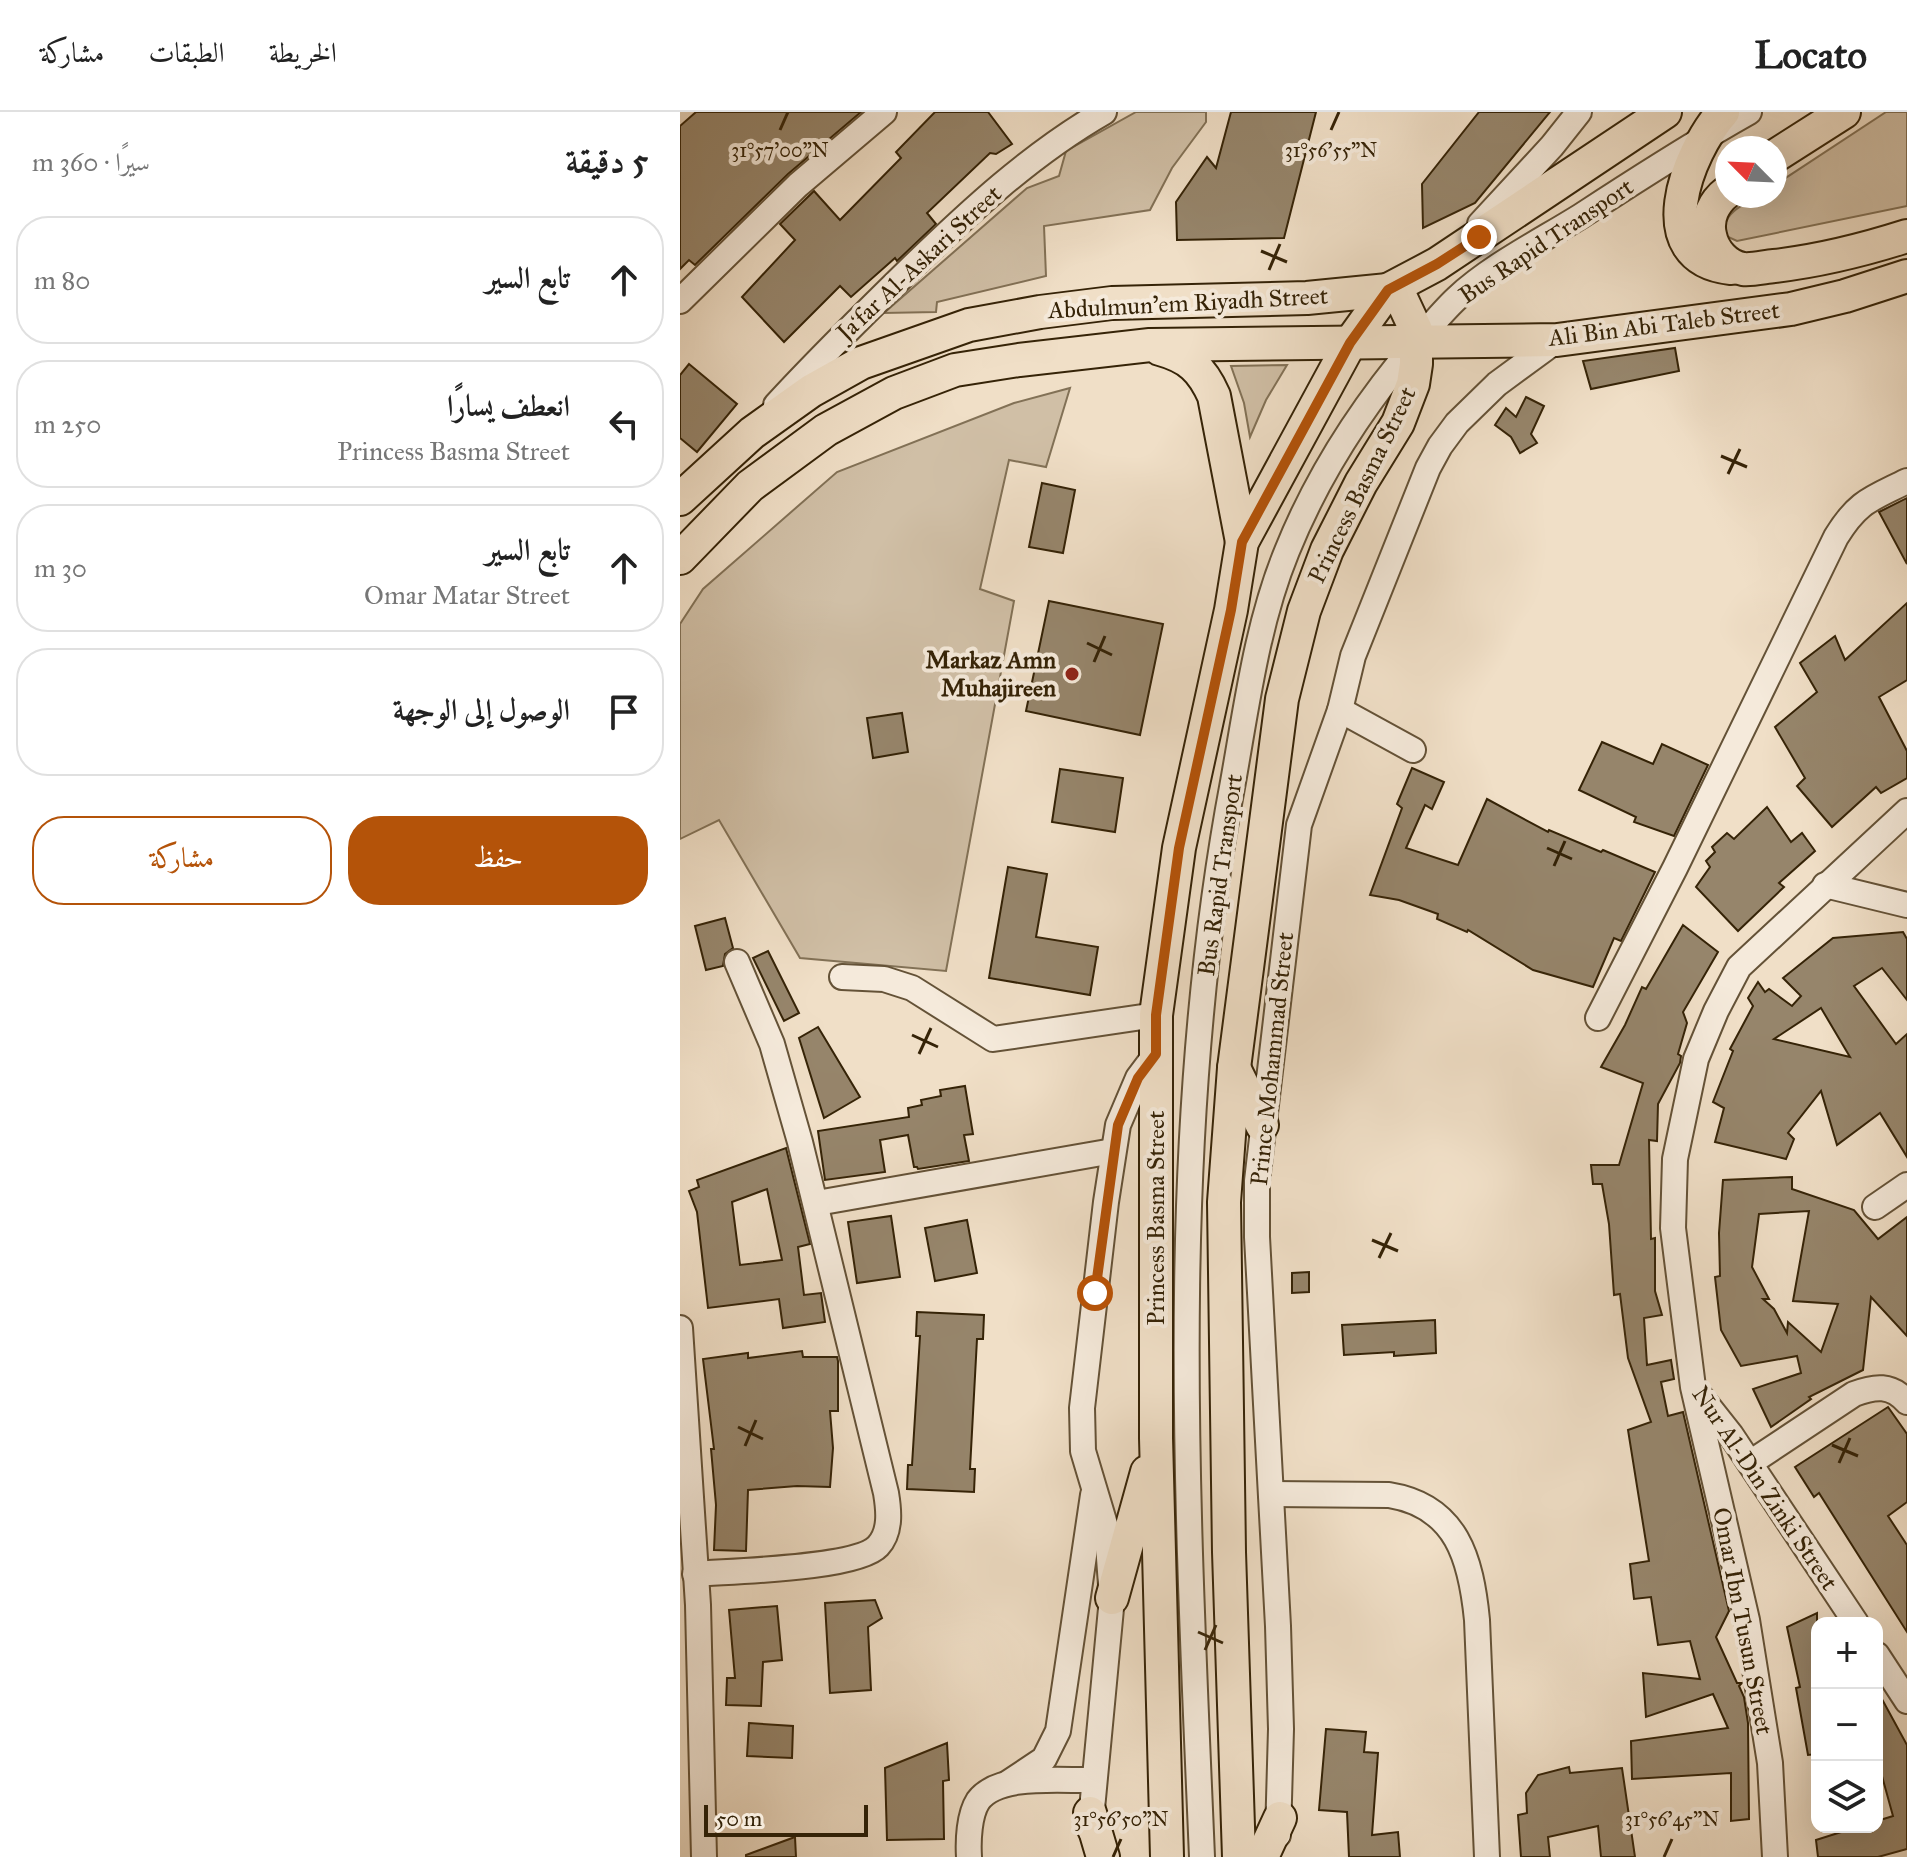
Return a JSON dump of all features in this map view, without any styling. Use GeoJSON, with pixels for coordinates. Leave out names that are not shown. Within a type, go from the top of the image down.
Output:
{"type":"FeatureCollection","features":[{"type":"Feature","properties":{"kind":"main road"},"geometry":{"type":"LineString","coordinates":[[1397,299],[1457,250],[1665,112]]}},
{"type":"Feature","properties":{"kind":"main road"},"geometry":{"type":"LineString","coordinates":[[1723,112],[1704,137],[1687,173],[1682,201],[1681,231],[1690,250],[1699,259],[1726,268],[1743,269],[1802,263],[1907,236]]}},
{"type":"Feature","properties":{"kind":"main road"},"geometry":{"type":"LineString","coordinates":[[1787,148],[1844,112]]}},
{"type":"Feature","properties":{"kind":"main road"},"geometry":{"type":"LineString","coordinates":[[1715,205],[1710,214],[1708,231],[1714,248],[1726,262],[1743,269]]}},
{"type":"Feature","properties":{"kind":"main road","name":"Ali Bin Abi Taleb Street"},"geometry":{"type":"LineString","coordinates":[[1417,342],[1557,340],[1791,309],[1907,276]]}},
{"type":"Feature","properties":{"kind":"main road","name":"Abdulmun'em Riyadh Street"},"geometry":{"type":"LineString","coordinates":[[680,499],[752,433],[811,391],[861,363],[969,325],[1112,303],[1397,299]]}},
{"type":"Feature","properties":{"kind":"main road","name":"Princess Basma Street"},"geometry":{"type":"LineString","coordinates":[[1167,1857],[1156,1438],[1156,1015],[1179,848],[1231,610],[1242,542],[1350,343],[1397,299],[1412,318],[1417,342],[1413,384],[1406,404],[1327,550],[1304,611],[1282,699],[1234,1068],[1224,1202],[1229,1552],[1239,1857]]}},
{"type":"Feature","properties":{"kind":"main road","name":"Abdulmun'em Riyadh Street"},"geometry":{"type":"LineString","coordinates":[[680,558],[750,486],[826,430],[894,393],[955,370],[1150,345],[1417,342]]}},
{"type":"Feature","properties":{"kind":"main road"},"geometry":{"type":"LineString","coordinates":[[1150,345],[1179,354],[1204,374],[1217,408],[1242,542]]}},
{"type":"Feature","properties":{"kind":"main road"},"geometry":{"type":"LineString","coordinates":[[1234,1068],[1262,1125]]}},
{"type":"Feature","properties":{"kind":"main road"},"geometry":{"type":"LineString","coordinates":[[1112,1598],[1156,1438]]}},
{"type":"Feature","properties":{"kind":"main road"},"geometry":{"type":"LineString","coordinates":[[1090,1813],[1103,1857]]}},
{"type":"Feature","properties":{"kind":"main road"},"geometry":{"type":"LineString","coordinates":[[1262,1857],[1280,1818]]}},
{"type":"Feature","properties":{"kind":"street"},"geometry":{"type":"LineString","coordinates":[[680,301],[798,185],[884,112]]}},
{"type":"Feature","properties":{"kind":"street","name":"Jaʻfar Al-Askari Street"},"geometry":{"type":"LineString","coordinates":[[752,433],[825,351],[953,228],[1016,173],[1104,112]]}},
{"type":"Feature","properties":{"kind":"street"},"geometry":{"type":"LineString","coordinates":[[1457,250],[1579,112]]}},
{"type":"Feature","properties":{"kind":"street","name":"Bus Rapid Transport"},"geometry":{"type":"LineString","coordinates":[[1202,1857],[1192,1618],[1186,1350],[1188,1186],[1201,1009],[1223,833],[1260,637],[1286,554],[1325,469],[1368,404],[1417,342],[1459,296],[1704,137],[1749,112]]}},
{"type":"Feature","properties":{"kind":"street","name":"Prince Mohammad Street"},"geometry":{"type":"LineString","coordinates":[[1276,1857],[1280,1818],[1281,1729],[1257,1237],[1257,1181],[1299,825],[1340,710],[1353,656],[1428,468],[1457,423],[1497,384],[1557,340]]}},
{"type":"Feature","properties":{"kind":"street"},"geometry":{"type":"LineString","coordinates":[[1598,1018],[1836,537],[1861,503],[1907,481]]}},
{"type":"Feature","properties":{"kind":"street"},"geometry":{"type":"LineString","coordinates":[[1340,710],[1413,750]]}},
{"type":"Feature","properties":{"kind":"street","name":"Nur Al-Din Zinki Street"},"geometry":{"type":"LineString","coordinates":[[1852,1617],[1750,1463],[1693,1387],[1673,1228],[1675,1159],[1696,1059],[1739,967],[1907,811]]}},
{"type":"Feature","properties":{"kind":"street"},"geometry":{"type":"LineString","coordinates":[[1825,885],[1907,905]]}},
{"type":"Feature","properties":{"kind":"street"},"geometry":{"type":"LineString","coordinates":[[695,1574],[845,1560],[872,1552],[885,1538],[888,1523],[886,1493],[817,1203],[772,1044],[737,962]]}},
{"type":"Feature","properties":{"kind":"street"},"geometry":{"type":"LineString","coordinates":[[842,977],[884,979],[912,988],[993,1039],[1156,1015]]}},
{"type":"Feature","properties":{"kind":"street"},"geometry":{"type":"LineString","coordinates":[[1089,1857],[1090,1813],[1112,1598],[1107,1531],[1083,1451],[1082,1408],[1118,1125],[1129,1095],[1156,1054]]}},
{"type":"Feature","properties":{"kind":"street"},"geometry":{"type":"LineString","coordinates":[[817,1203],[1113,1151]]}},
{"type":"Feature","properties":{"kind":"street"},"geometry":{"type":"LineString","coordinates":[[1875,1207],[1907,1185]]}},
{"type":"Feature","properties":{"kind":"street"},"geometry":{"type":"LineString","coordinates":[[680,1328],[695,1574],[704,1857]]}},
{"type":"Feature","properties":{"kind":"street","name":"Omar Ibn Tusun Street"},"geometry":{"type":"LineString","coordinates":[[1693,1387],[1747,1620],[1770,1763],[1775,1857]]}},
{"type":"Feature","properties":{"kind":"street"},"geometry":{"type":"LineString","coordinates":[[1750,1463],[1854,1394],[1870,1388],[1886,1387],[1907,1402]]}},
{"type":"Feature","properties":{"kind":"street"},"geometry":{"type":"LineString","coordinates":[[969,1857],[971,1822],[977,1802],[991,1789],[1008,1783],[1044,1759],[1058,1731],[1094,1486]]}},
{"type":"Feature","properties":{"kind":"street"},"geometry":{"type":"LineString","coordinates":[[1271,1494],[1406,1497],[1436,1513],[1457,1540],[1471,1579],[1477,1620],[1487,1857]]}},
{"type":"Feature","properties":{"kind":"street"},"geometry":{"type":"LineString","coordinates":[[1883,1663],[1905,1693]]}},
{"type":"Feature","properties":{"kind":"street"},"geometry":{"type":"LineString","coordinates":[[1008,1783],[1093,1780]]}},
{"type":"Feature","properties":{"kind":"shaded area"},"geometry":{"type":"Polygon","coordinates":[[[1136,112],[1206,112],[1206,122],[1172,168],[1150,210],[1044,226],[1046,276],[937,302],[936,312],[884,313],[1027,188],[1059,176],[1066,151],[1136,112]]]}},
{"type":"Feature","properties":{"kind":"shaded area"},"geometry":{"type":"Polygon","coordinates":[[[1886,112],[1907,112],[1907,206],[1737,241],[1726,236],[1727,219],[1739,208],[1787,208],[1787,177],[1886,112]]]}},
{"type":"Feature","properties":{"kind":"shaded area"},"geometry":{"type":"Polygon","coordinates":[[[1287,365],[1266,400],[1250,437],[1244,403],[1231,366],[1287,365]]]}},
{"type":"Feature","properties":{"kind":"shaded area"},"geometry":{"type":"Polygon","coordinates":[[[1070,388],[1046,467],[1009,460],[980,589],[1014,601],[946,971],[800,958],[719,820],[680,839],[680,624],[703,589],[837,472],[1014,403],[1070,388]]]}},
{"type":"Feature","properties":{"kind":"building"},"geometry":{"type":"Polygon","coordinates":[[[696,112],[861,112],[788,174],[695,265],[689,260],[680,269],[680,126],[696,112]]]}},
{"type":"Feature","properties":{"kind":"building"},"geometry":{"type":"Polygon","coordinates":[[[935,112],[988,112],[1012,144],[996,154],[990,153],[927,213],[936,224],[897,261],[895,258],[851,297],[840,286],[784,342],[742,297],[795,240],[780,224],[814,191],[840,220],[901,158],[896,152],[935,112]]]}},
{"type":"Feature","properties":{"kind":"building"},"geometry":{"type":"Polygon","coordinates":[[[1231,112],[1316,112],[1284,238],[1177,240],[1176,202],[1207,157],[1216,168],[1231,112]]]}},
{"type":"Feature","properties":{"kind":"building"},"geometry":{"type":"Polygon","coordinates":[[[1479,112],[1550,112],[1475,203],[1423,228],[1422,184],[1479,112]]]}},
{"type":"Feature","properties":{"kind":"building"},"geometry":{"type":"Polygon","coordinates":[[[1675,348],[1679,371],[1591,389],[1583,361],[1675,348]]]}},
{"type":"Feature","properties":{"kind":"building"},"geometry":{"type":"Polygon","coordinates":[[[689,364],[737,404],[697,452],[680,438],[680,375],[689,364]]]}},
{"type":"Feature","properties":{"kind":"building"},"geometry":{"type":"Polygon","coordinates":[[[1526,397],[1544,406],[1531,434],[1537,443],[1520,453],[1511,437],[1495,425],[1506,408],[1516,417],[1526,397]]]}},
{"type":"Feature","properties":{"kind":"building"},"geometry":{"type":"Polygon","coordinates":[[[1042,483],[1075,490],[1063,553],[1029,547],[1042,483]]]}},
{"type":"Feature","properties":{"kind":"building"},"geometry":{"type":"Polygon","coordinates":[[[1907,498],[1907,564],[1879,512],[1907,498]]]}},
{"type":"Feature","properties":{"kind":"building"},"geometry":{"type":"Polygon","coordinates":[[[1049,601],[1163,624],[1140,735],[1026,711],[1049,601]]]}},
{"type":"Feature","properties":{"kind":"building"},"geometry":{"type":"Polygon","coordinates":[[[1907,603],[1907,680],[1879,697],[1907,751],[1907,778],[1881,793],[1876,787],[1832,827],[1797,786],[1805,778],[1775,727],[1817,692],[1800,663],[1835,636],[1845,660],[1907,603]]]}},
{"type":"Feature","properties":{"kind":"building"},"geometry":{"type":"Polygon","coordinates":[[[902,713],[908,752],[873,758],[867,718],[902,713]]]}},
{"type":"Feature","properties":{"kind":"building"},"geometry":{"type":"Polygon","coordinates":[[[1602,742],[1653,764],[1662,744],[1708,765],[1674,836],[1634,822],[1636,817],[1579,790],[1602,742]]]}},
{"type":"Feature","properties":{"kind":"building"},"geometry":{"type":"Polygon","coordinates":[[[1412,768],[1444,782],[1432,809],[1425,805],[1406,848],[1458,865],[1487,799],[1548,832],[1655,872],[1621,941],[1614,938],[1593,987],[1533,970],[1468,930],[1437,919],[1438,914],[1399,900],[1370,895],[1402,808],[1397,804],[1412,768]]]}},
{"type":"Feature","properties":{"kind":"building"},"geometry":{"type":"Polygon","coordinates":[[[1060,769],[1123,778],[1115,832],[1052,822],[1060,769]]]}},
{"type":"Feature","properties":{"kind":"building"},"geometry":{"type":"Polygon","coordinates":[[[1767,807],[1791,842],[1802,833],[1815,851],[1779,883],[1784,887],[1738,931],[1696,887],[1710,867],[1706,861],[1715,852],[1712,847],[1727,833],[1734,839],[1767,807]]]}},
{"type":"Feature","properties":{"kind":"building"},"geometry":{"type":"Polygon","coordinates":[[[1008,867],[1047,874],[1036,937],[1098,947],[1090,995],[989,978],[1008,867]]]}},
{"type":"Feature","properties":{"kind":"building"},"geometry":{"type":"Polygon","coordinates":[[[725,918],[733,948],[725,954],[723,966],[706,970],[695,926],[725,918]]]}},
{"type":"Feature","properties":{"kind":"building"},"geometry":{"type":"Polygon","coordinates":[[[1683,925],[1718,952],[1683,1012],[1687,1023],[1678,1054],[1681,1056],[1680,1063],[1658,1104],[1657,1141],[1649,1140],[1651,1239],[1655,1238],[1655,1291],[1662,1315],[1644,1318],[1647,1365],[1671,1360],[1674,1379],[1661,1382],[1668,1416],[1683,1412],[1729,1611],[1716,1637],[1737,1683],[1742,1683],[1739,1686],[1748,1723],[1749,1819],[1731,1821],[1731,1773],[1632,1779],[1631,1741],[1728,1728],[1713,1694],[1646,1717],[1643,1673],[1700,1679],[1690,1641],[1658,1645],[1651,1597],[1634,1599],[1630,1564],[1649,1561],[1628,1430],[1651,1422],[1628,1358],[1620,1294],[1614,1295],[1609,1224],[1602,1184],[1593,1184],[1591,1165],[1619,1165],[1643,1083],[1601,1067],[1642,987],[1646,989],[1683,925]]]}},
{"type":"Feature","properties":{"kind":"building"},"geometry":{"type":"Polygon","coordinates":[[[1903,932],[1907,939],[1907,1000],[1882,968],[1854,986],[1896,1044],[1907,1034],[1907,1157],[1880,1113],[1837,1145],[1821,1091],[1788,1133],[1794,1139],[1786,1159],[1715,1142],[1724,1108],[1713,1102],[1733,1051],[1730,1049],[1753,1006],[1748,998],[1758,982],[1765,992],[1769,989],[1792,1006],[1801,996],[1783,978],[1833,938],[1903,932]],[[1821,1008],[1774,1039],[1850,1057],[1821,1008]]]}},
{"type":"Feature","properties":{"kind":"building"},"geometry":{"type":"Polygon","coordinates":[[[768,951],[799,1013],[784,1021],[753,958],[768,951]]]}},
{"type":"Feature","properties":{"kind":"building"},"geometry":{"type":"Polygon","coordinates":[[[818,1027],[860,1097],[824,1118],[799,1038],[818,1027]]]}},
{"type":"Feature","properties":{"kind":"building"},"geometry":{"type":"Polygon","coordinates":[[[965,1086],[973,1134],[964,1135],[969,1161],[918,1169],[914,1167],[908,1135],[880,1140],[885,1172],[825,1180],[818,1131],[909,1117],[908,1108],[922,1105],[921,1100],[941,1096],[940,1090],[965,1086]]]}},
{"type":"Feature","properties":{"kind":"building"},"geometry":{"type":"Polygon","coordinates":[[[786,1148],[810,1244],[798,1247],[804,1295],[821,1293],[825,1322],[783,1328],[779,1299],[708,1308],[697,1212],[689,1191],[699,1187],[697,1180],[786,1148]],[[767,1189],[732,1202],[740,1265],[782,1260],[767,1189]]]}},
{"type":"Feature","properties":{"kind":"building"},"geometry":{"type":"Polygon","coordinates":[[[1792,1177],[1792,1189],[1854,1210],[1878,1239],[1907,1217],[1907,1336],[1871,1297],[1863,1370],[1809,1397],[1811,1399],[1771,1427],[1753,1389],[1801,1373],[1797,1356],[1741,1366],[1721,1330],[1715,1277],[1720,1276],[1723,1180],[1792,1177]],[[1809,1211],[1759,1214],[1752,1267],[1769,1299],[1763,1299],[1774,1309],[1787,1333],[1788,1322],[1821,1352],[1838,1304],[1793,1301],[1809,1211]]]}},
{"type":"Feature","properties":{"kind":"building"},"geometry":{"type":"Polygon","coordinates":[[[891,1216],[900,1277],[857,1283],[848,1222],[891,1216]]]}},
{"type":"Feature","properties":{"kind":"building"},"geometry":{"type":"Polygon","coordinates":[[[967,1220],[977,1273],[935,1281],[925,1228],[967,1220]]]}},
{"type":"Feature","properties":{"kind":"building"},"geometry":{"type":"Polygon","coordinates":[[[1309,1272],[1309,1292],[1292,1293],[1292,1273],[1309,1272]]]}},
{"type":"Feature","properties":{"kind":"building"},"geometry":{"type":"Polygon","coordinates":[[[917,1312],[984,1315],[983,1339],[977,1339],[970,1469],[975,1469],[974,1492],[907,1489],[908,1465],[912,1465],[920,1336],[916,1336],[917,1312]]]}},
{"type":"Feature","properties":{"kind":"building"},"geometry":{"type":"Polygon","coordinates":[[[1435,1320],[1436,1353],[1344,1355],[1342,1325],[1435,1320]]]}},
{"type":"Feature","properties":{"kind":"building"},"geometry":{"type":"Polygon","coordinates":[[[802,1351],[803,1357],[837,1357],[838,1361],[838,1411],[830,1411],[833,1448],[830,1487],[748,1490],[746,1551],[714,1550],[716,1505],[711,1449],[714,1449],[703,1359],[748,1353],[748,1358],[802,1351]]]}},
{"type":"Feature","properties":{"kind":"building"},"geometry":{"type":"Polygon","coordinates":[[[1888,1407],[1907,1434],[1907,1502],[1888,1516],[1907,1545],[1907,1632],[1819,1493],[1814,1497],[1795,1467],[1888,1407]]]}},
{"type":"Feature","properties":{"kind":"building"},"geometry":{"type":"Polygon","coordinates":[[[875,1600],[882,1618],[868,1627],[871,1690],[830,1693],[825,1603],[875,1600]]]}},
{"type":"Feature","properties":{"kind":"building"},"geometry":{"type":"Polygon","coordinates":[[[777,1606],[782,1660],[763,1662],[761,1706],[726,1705],[727,1678],[735,1678],[729,1610],[777,1606]]]}},
{"type":"Feature","properties":{"kind":"building"},"geometry":{"type":"Polygon","coordinates":[[[1817,1613],[1817,1617],[1811,1617],[1811,1755],[1808,1755],[1796,1688],[1800,1687],[1787,1627],[1817,1613]]]}},
{"type":"Feature","properties":{"kind":"building"},"geometry":{"type":"Polygon","coordinates":[[[1883,1701],[1907,1745],[1907,1849],[1878,1857],[1818,1857],[1816,1840],[1838,1833],[1883,1833],[1883,1819],[1893,1816],[1883,1780],[1883,1701]]]}},
{"type":"Feature","properties":{"kind":"building"},"geometry":{"type":"Polygon","coordinates":[[[749,1723],[793,1726],[792,1758],[747,1756],[749,1723]]]}},
{"type":"Feature","properties":{"kind":"building"},"geometry":{"type":"Polygon","coordinates":[[[1326,1729],[1366,1732],[1364,1752],[1378,1753],[1372,1835],[1398,1832],[1400,1857],[1349,1857],[1347,1812],[1319,1810],[1326,1729]]]}},
{"type":"Feature","properties":{"kind":"building"},"geometry":{"type":"Polygon","coordinates":[[[947,1743],[949,1780],[943,1781],[944,1839],[887,1840],[885,1768],[947,1743]]]}},
{"type":"Feature","properties":{"kind":"building"},"geometry":{"type":"Polygon","coordinates":[[[1569,1767],[1570,1773],[1622,1768],[1635,1857],[1601,1857],[1598,1826],[1548,1837],[1550,1857],[1521,1857],[1518,1815],[1527,1813],[1526,1793],[1538,1775],[1569,1767]]]}},
{"type":"Feature","properties":{"kind":"building"},"geometry":{"type":"Polygon","coordinates":[[[795,1837],[796,1857],[746,1857],[746,1855],[795,1837]]]}},
{"type":"Feature","properties":{"kind":"place","name":"Markaz Amn Muhajireen"},"geometry":{"type":"Point","coordinates":[1072,674]}},
{"type":"Feature","properties":{"kind":"route"},"geometry":{"type":"LineString","coordinates":[[1095,1293],[1118,1125],[1138,1078],[1156,1054],[1156,1015],[1179,848],[1231,610],[1242,542],[1350,343],[1388,290],[1479,237]]}}]}
